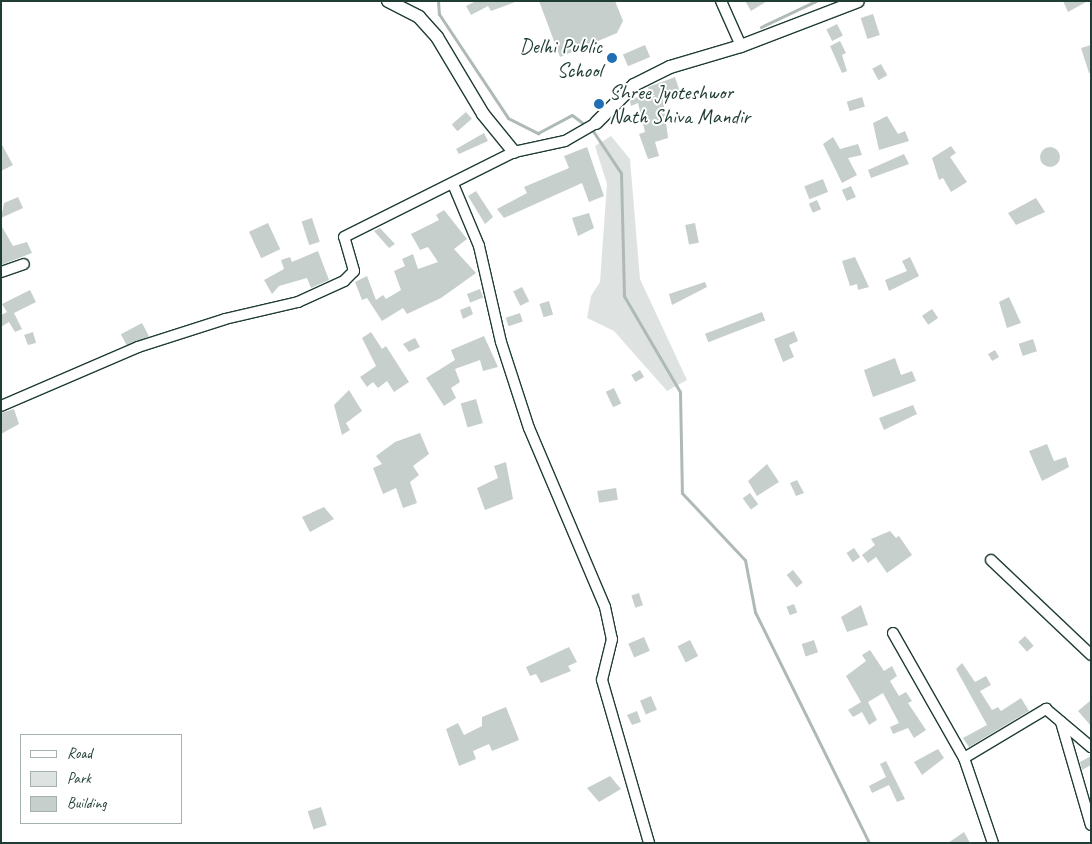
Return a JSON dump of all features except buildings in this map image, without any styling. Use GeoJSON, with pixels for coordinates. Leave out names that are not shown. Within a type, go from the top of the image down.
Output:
{"type":"FeatureCollection","features":[{"type":"Feature","properties":{"kind":"street"},"geometry":{"type":"LineString","coordinates":[[388,1],[419,17],[437,37],[483,114],[514,152]]}},
{"type":"Feature","properties":{"kind":"street"},"geometry":{"type":"LineString","coordinates":[[721,1],[741,46]]}},
{"type":"Feature","properties":{"kind":"street"},"geometry":{"type":"LineString","coordinates":[[1,406],[138,348],[225,319],[298,302],[344,280],[354,271],[344,237],[514,152],[546,147],[590,127],[634,85],[670,67],[741,46],[858,1]]}},
{"type":"Feature","properties":{"kind":"street"},"geometry":{"type":"LineString","coordinates":[[453,184],[479,246],[501,342],[529,428],[605,607],[612,639],[602,680],[649,843]]}},
{"type":"Feature","properties":{"kind":"street"},"geometry":{"type":"LineString","coordinates":[[1,272],[24,264]]}},
{"type":"Feature","properties":{"kind":"street"},"geometry":{"type":"LineString","coordinates":[[991,560],[1091,655]]}},
{"type":"Feature","properties":{"kind":"street"},"geometry":{"type":"LineString","coordinates":[[893,633],[964,758],[993,843]]}},
{"type":"Feature","properties":{"kind":"street"},"geometry":{"type":"LineString","coordinates":[[964,758],[1046,709],[1091,747]]}},
{"type":"Feature","properties":{"kind":"street"},"geometry":{"type":"LineString","coordinates":[[1061,722],[1091,824]]}},
{"type":"Feature","properties":{"kind":"green space"},"geometry":{"type":"Polygon","coordinates":[[[611,136],[630,159],[640,279],[687,380],[667,391],[614,331],[587,318],[591,296],[600,282],[607,184],[595,146],[611,136]]]}},
{"type":"Feature","properties":{"kind":"waterway"},"geometry":{"type":"LineString","coordinates":[[438,1],[439,14],[508,118],[538,133],[572,115],[593,131],[621,173],[624,296],[680,392],[682,493],[745,560],[755,612],[869,843]]}},
{"type":"Feature","properties":{"kind":"waterway"},"geometry":{"type":"LineString","coordinates":[[761,27],[816,1]]}},
{"type":"Feature","properties":{"kind":"place","name":"Delhi Public School"},"geometry":{"type":"Point","coordinates":[612,58]}},
{"type":"Feature","properties":{"kind":"place","name":"Shree Jyoteshwor Nath Shiva Mandir"},"geometry":{"type":"Point","coordinates":[599,104]}}]}
